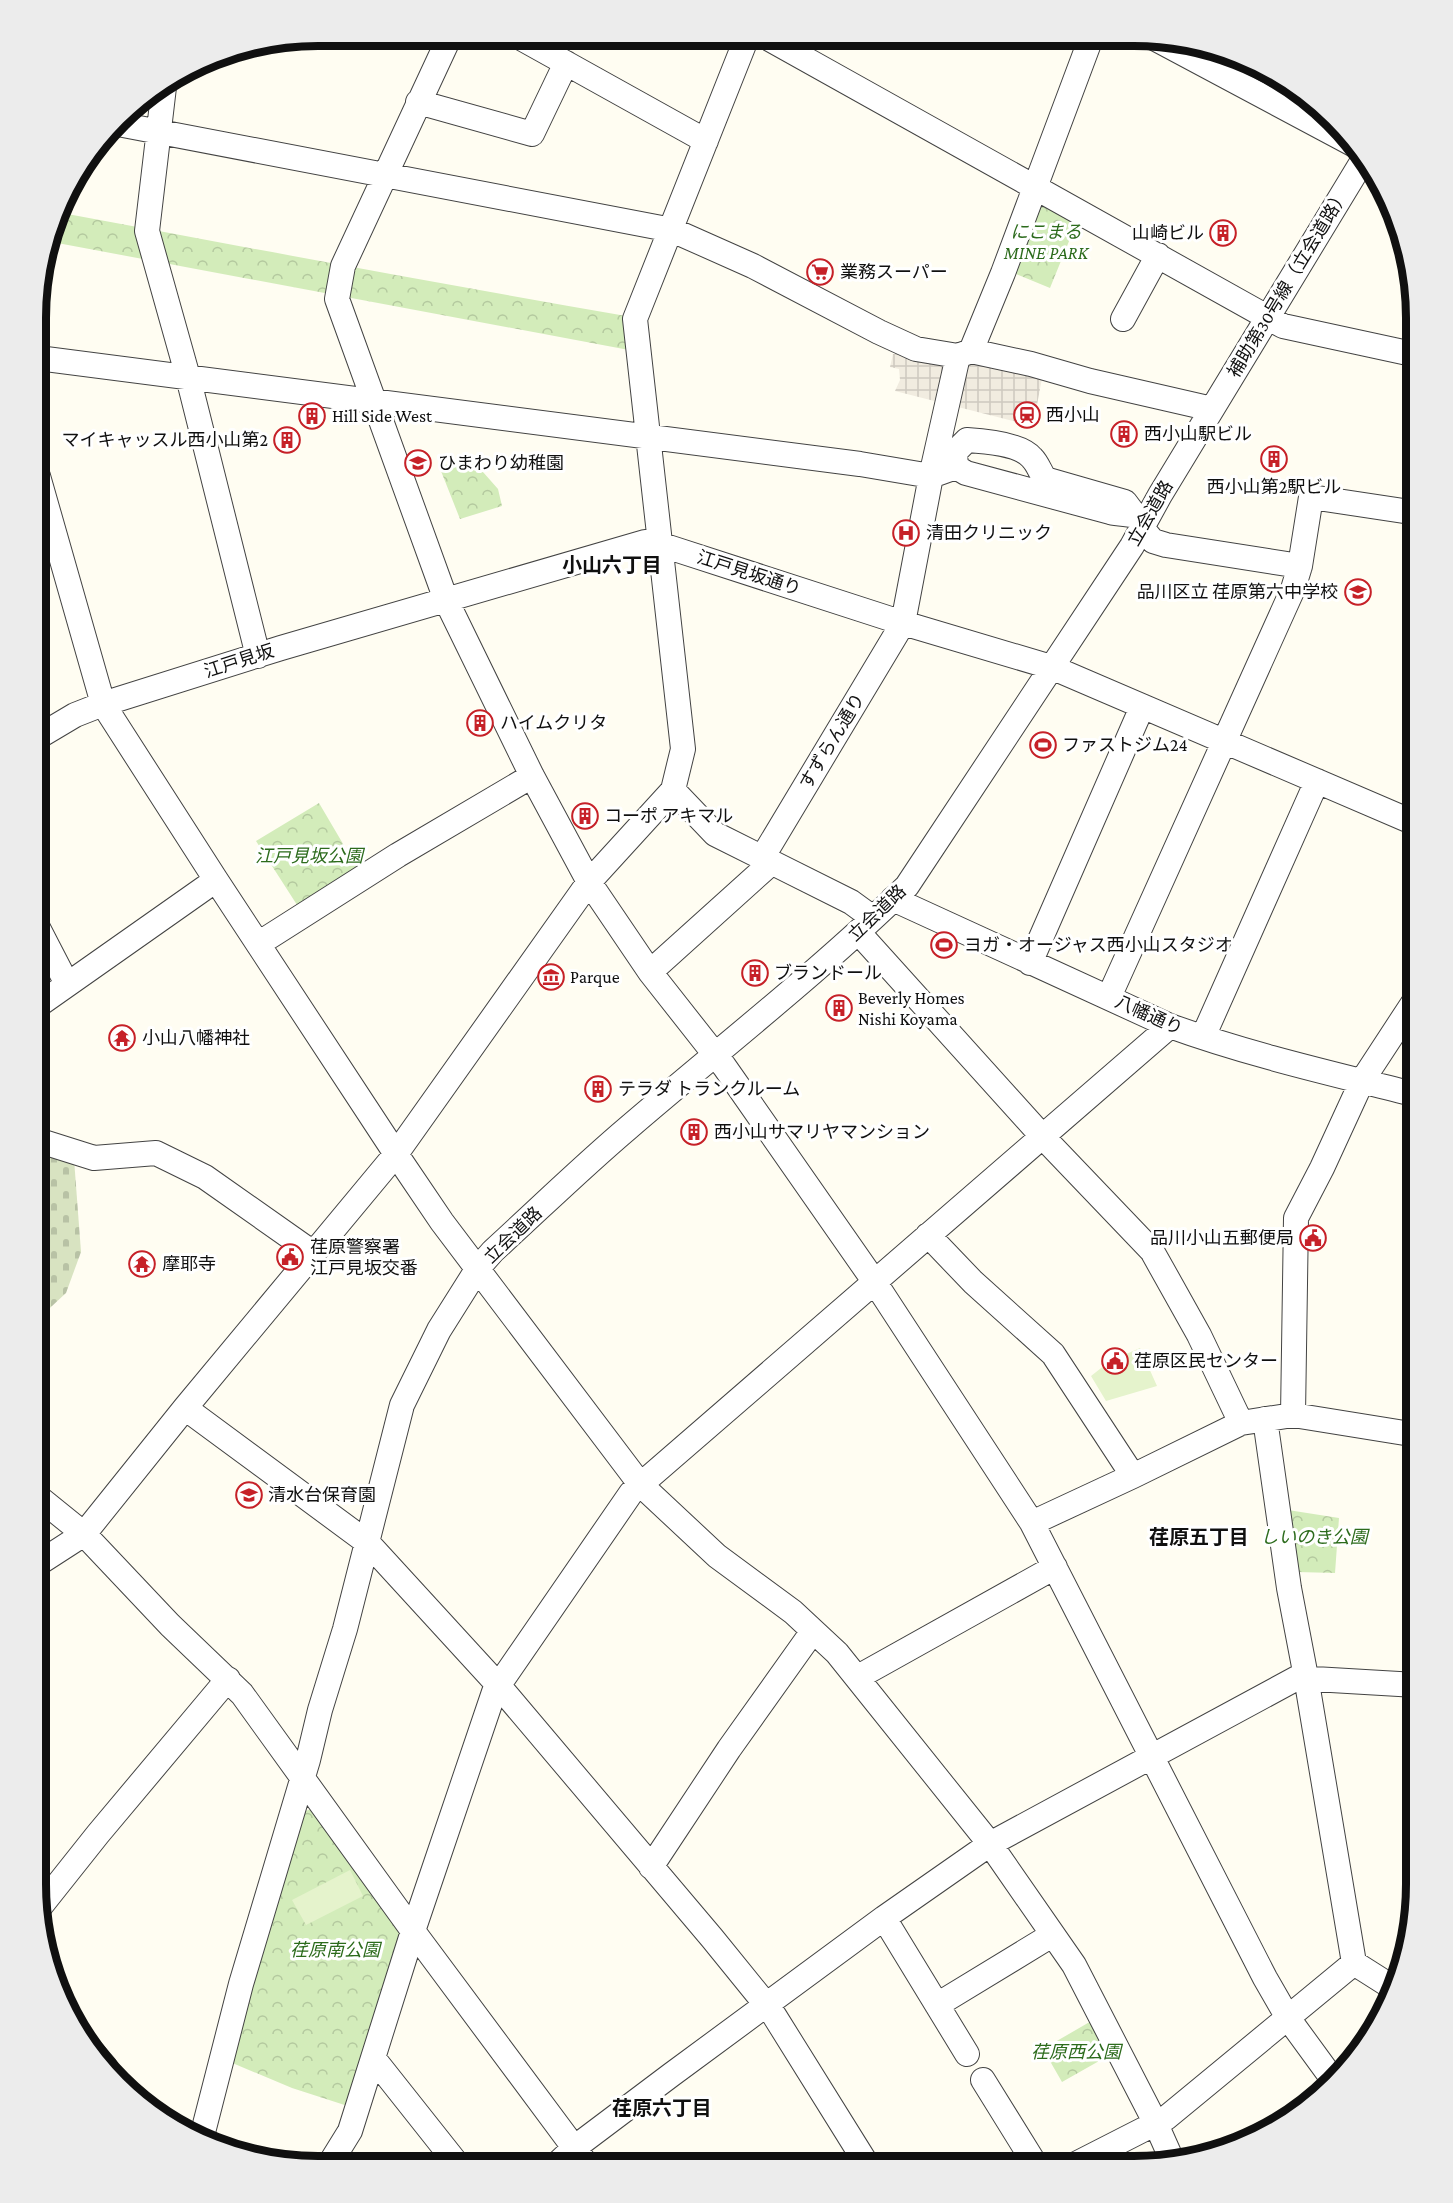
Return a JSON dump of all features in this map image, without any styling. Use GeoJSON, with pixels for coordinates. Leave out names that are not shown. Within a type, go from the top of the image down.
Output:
{"type":"FeatureCollection","features":[{"type":"Feature","properties":{"kind":"street"},"geometry":{"type":"LineString","coordinates":[[445,46],[343,266],[337,299],[446,600],[532,776],[589,882],[650,972],[716,1056],[874,1281],[1032,1523],[1265,1978],[1288,2018],[1329,2075]]}},
{"type":"Feature","properties":{"kind":"street"},"geometry":{"type":"LineString","coordinates":[[535,46],[706,141]]}},
{"type":"Feature","properties":{"kind":"street"},"geometry":{"type":"LineString","coordinates":[[46,1559],[84,1534],[185,1408],[396,1154],[589,882],[673,790],[683,749],[635,319],[743,46]]}},
{"type":"Feature","properties":{"kind":"street"},"geometry":{"type":"LineString","coordinates":[[782,46],[1283,326],[1406,353]]}},
{"type":"Feature","properties":{"kind":"street"},"geometry":{"type":"LineString","coordinates":[[903,624],[931,476],[965,353],[1036,187],[1088,46]]}},
{"type":"Feature","properties":{"kind":"street"},"geometry":{"type":"LineString","coordinates":[[1177,50],[1335,135]]}},
{"type":"Feature","properties":{"kind":"street"},"geometry":{"type":"LineString","coordinates":[[418,102],[532,134],[566,63]]}},
{"type":"Feature","properties":{"kind":"street"},"geometry":{"type":"LineString","coordinates":[[164,95],[147,231],[188,377],[258,656]]}},
{"type":"Feature","properties":{"kind":"street"},"geometry":{"type":"LineString","coordinates":[[127,125],[672,230],[753,266],[916,349],[965,353],[1031,364],[1090,381],[1212,409]]}},
{"type":"Feature","properties":{"kind":"street","name":"補助第30号線（立会道路）"},"geometry":{"type":"LineString","coordinates":[[1212,409],[1360,165]]}},
{"type":"Feature","properties":{"kind":"street"},"geometry":{"type":"LineString","coordinates":[[1122,319],[1158,255]]}},
{"type":"Feature","properties":{"kind":"street"},"geometry":{"type":"LineString","coordinates":[[46,359],[860,464],[931,476],[956,467]]}},
{"type":"Feature","properties":{"kind":"street","name":"立会道路"},"geometry":{"type":"LineString","coordinates":[[203,2131],[241,1984],[303,1778],[368,1543],[402,1405],[439,1330],[478,1268],[493,1251],[627,1129],[716,1056],[759,1016],[866,925],[907,886],[1132,546],[1141,520],[1212,409]]}},
{"type":"Feature","properties":{"kind":"street"},"geometry":{"type":"LineString","coordinates":[[956,467],[956,452],[967,441],[984,441],[1023,450],[1033,458],[1045,479],[1125,502],[1141,520],[1153,541],[1300,566]]}},
{"type":"Feature","properties":{"kind":"street"},"geometry":{"type":"LineString","coordinates":[[956,467],[966,473],[1141,520]]}},
{"type":"Feature","properties":{"kind":"street"},"geometry":{"type":"LineString","coordinates":[[1109,997],[1293,589],[1300,566],[1311,496],[1406,511]]}},
{"type":"Feature","properties":{"kind":"street"},"geometry":{"type":"LineString","coordinates":[[46,504],[104,704],[216,880],[442,1222],[640,1484],[717,1556],[793,1612],[837,1653],[990,1844],[1074,1965],[1169,2154]]}},
{"type":"Feature","properties":{"kind":"street","name":"江戸見坂通り"},"geometry":{"type":"LineString","coordinates":[[446,600],[645,542],[659,544],[903,624],[1051,667],[1406,819]]}},
{"type":"Feature","properties":{"kind":"street","name":"江戸見坂"},"geometry":{"type":"LineString","coordinates":[[46,732],[75,715],[104,704],[446,600]]}},
{"type":"Feature","properties":{"kind":"street","name":"すずらん通り"},"geometry":{"type":"LineString","coordinates":[[650,972],[766,861],[903,624]]}},
{"type":"Feature","properties":{"kind":"street"},"geometry":{"type":"LineString","coordinates":[[1030,963],[1142,706]]}},
{"type":"Feature","properties":{"kind":"street"},"geometry":{"type":"LineString","coordinates":[[258,944],[398,855],[532,776]]}},
{"type":"Feature","properties":{"kind":"street"},"geometry":{"type":"LineString","coordinates":[[1203,1037],[1317,781]]}},
{"type":"Feature","properties":{"kind":"street"},"geometry":{"type":"LineString","coordinates":[[673,790],[715,834],[851,902],[866,925],[1042,1136],[1152,1251],[1199,1335],[1241,1423]]}},
{"type":"Feature","properties":{"kind":"street"},"geometry":{"type":"LineString","coordinates":[[46,999],[216,880]]}},
{"type":"Feature","properties":{"kind":"street","name":"八幡通り"},"geometry":{"type":"LineString","coordinates":[[893,899],[1170,1026],[1406,1092]]}},
{"type":"Feature","properties":{"kind":"street"},"geometry":{"type":"LineString","coordinates":[[46,942],[67,984]]}},
{"type":"Feature","properties":{"kind":"street"},"geometry":{"type":"LineString","coordinates":[[1293,1415],[1296,1218],[1362,1081],[1406,1015]]}},
{"type":"Feature","properties":{"kind":"street"},"geometry":{"type":"LineString","coordinates":[[335,2156],[350,2131],[413,1931],[494,1692],[632,1492],[1170,1026]]}},
{"type":"Feature","properties":{"kind":"street"},"geometry":{"type":"LineString","coordinates":[[46,1143],[94,1158],[156,1153],[205,1177],[313,1253]]}},
{"type":"Feature","properties":{"kind":"street"},"geometry":{"type":"LineString","coordinates":[[928,1236],[973,1282],[1053,1354],[1133,1476]]}},
{"type":"Feature","properties":{"kind":"street"},"geometry":{"type":"LineString","coordinates":[[185,1408],[368,1543],[499,1686],[766,2005],[862,2156]]}},
{"type":"Feature","properties":{"kind":"street"},"geometry":{"type":"LineString","coordinates":[[1032,1523],[1241,1423],[1293,1415],[1406,1433]]}},
{"type":"Feature","properties":{"kind":"street"},"geometry":{"type":"LineString","coordinates":[[1265,1419],[1288,1581],[1354,1963]]}},
{"type":"Feature","properties":{"kind":"street"},"geometry":{"type":"LineString","coordinates":[[46,1503],[84,1534],[170,1625],[242,1694],[579,2156]]}},
{"type":"Feature","properties":{"kind":"street"},"geometry":{"type":"LineString","coordinates":[[858,1677],[1055,1567]]}},
{"type":"Feature","properties":{"kind":"street"},"geometry":{"type":"LineString","coordinates":[[651,1866],[729,1749],[813,1631]]}},
{"type":"Feature","properties":{"kind":"street"},"geometry":{"type":"LineString","coordinates":[[581,2156],[766,2005],[990,1844],[1297,1678],[1406,1684]]}},
{"type":"Feature","properties":{"kind":"street"},"geometry":{"type":"LineString","coordinates":[[47,1898],[228,1679]]}},
{"type":"Feature","properties":{"kind":"street"},"geometry":{"type":"LineString","coordinates":[[884,1918],[967,2054]]}},
{"type":"Feature","properties":{"kind":"street"},"geometry":{"type":"LineString","coordinates":[[937,2005],[1052,1935]]}},
{"type":"Feature","properties":{"kind":"street"},"geometry":{"type":"LineString","coordinates":[[1354,1963],[1388,1983]]}},
{"type":"Feature","properties":{"kind":"street"},"geometry":{"type":"LineString","coordinates":[[1092,2156],[1166,2118],[1354,1963]]}},
{"type":"Feature","properties":{"kind":"street"},"geometry":{"type":"LineString","coordinates":[[374,2059],[451,2156]]}},
{"type":"Feature","properties":{"kind":"street"},"geometry":{"type":"LineString","coordinates":[[983,2080],[1030,2156]]}},
{"type":"Feature","properties":{"kind":"green space","name":"にこまる MINE PARK"},"geometry":{"type":"Polygon","coordinates":[[[1041,199],[1078,219],[1050,288],[1011,272],[1041,199]]]}},
{"type":"Feature","properties":{"kind":"green space"},"geometry":{"type":"Polygon","coordinates":[[[67,214],[626,316],[629,350],[57,243],[67,214]]]}},
{"type":"Feature","properties":{"kind":"green space"},"geometry":{"type":"Polygon","coordinates":[[[482,459],[483,472],[498,489],[502,506],[460,519],[439,466],[482,459]]]}},
{"type":"Feature","properties":{"kind":"green space","name":"江戸見坂公園"},"geometry":{"type":"Polygon","coordinates":[[[319,803],[359,871],[299,908],[256,841],[319,803]]]}},
{"type":"Feature","properties":{"kind":"green space"},"geometry":{"type":"Polygon","coordinates":[[[46,1149],[74,1159],[81,1252],[66,1293],[46,1312],[46,1149]]]}},
{"type":"Feature","properties":{"kind":"green space"},"geometry":{"type":"Polygon","coordinates":[[[1140,1348],[1157,1386],[1106,1401],[1091,1376],[1110,1361],[1140,1348]]]}},
{"type":"Feature","properties":{"kind":"green space","name":"しいのき公園"},"geometry":{"type":"Polygon","coordinates":[[[1288,1510],[1339,1518],[1335,1573],[1297,1572],[1288,1510]]]}},
{"type":"Feature","properties":{"kind":"green space","name":"荏原南公園"},"geometry":{"type":"Polygon","coordinates":[[[316,1808],[413,1931],[357,2109],[292,2088],[230,2062],[301,1812],[316,1808]]]}},
{"type":"Feature","properties":{"kind":"green space"},"geometry":{"type":"Polygon","coordinates":[[[350,1870],[363,1896],[306,1925],[292,1900],[350,1870]]]}},
{"type":"Feature","properties":{"kind":"green space","name":"荏原西公園"},"geometry":{"type":"Polygon","coordinates":[[[1093,2020],[1115,2052],[1062,2082],[1043,2049],[1093,2020]]]}},
{"type":"Feature","properties":{"kind":"shaded area"},"geometry":{"type":"Polygon","coordinates":[[[893,354],[970,358],[1043,373],[1033,426],[895,391],[900,380],[899,369],[890,367],[893,354]]]}},
{"type":"Feature","properties":{"kind":"place","name":"山崎ビル"},"geometry":{"type":"Point","coordinates":[1223,233]}},
{"type":"Feature","properties":{"kind":"place","name":"業務スーパー"},"geometry":{"type":"Point","coordinates":[820,272]}},
{"type":"Feature","properties":{"kind":"place","name":"西小山"},"geometry":{"type":"Point","coordinates":[1027,415]}},
{"type":"Feature","properties":{"kind":"place","name":"Hill Side West"},"geometry":{"type":"Point","coordinates":[312,416]}},
{"type":"Feature","properties":{"kind":"place","name":"西小山駅ビル"},"geometry":{"type":"Point","coordinates":[1124,434]}},
{"type":"Feature","properties":{"kind":"place","name":"マイキャッスル西小山第2"},"geometry":{"type":"Point","coordinates":[287,440]}},
{"type":"Feature","properties":{"kind":"place","name":"西小山第2駅ビル"},"geometry":{"type":"Point","coordinates":[1274,459]}},
{"type":"Feature","properties":{"kind":"place","name":"ひまわり幼稚園"},"geometry":{"type":"Point","coordinates":[418,463]}},
{"type":"Feature","properties":{"kind":"place","name":"清田クリニック"},"geometry":{"type":"Point","coordinates":[906,533]}},
{"type":"Feature","properties":{"kind":"place","name":"品川区立 荏原第六中学校"},"geometry":{"type":"Point","coordinates":[1358,592]}},
{"type":"Feature","properties":{"kind":"place","name":"ハイムクリタ"},"geometry":{"type":"Point","coordinates":[480,723]}},
{"type":"Feature","properties":{"kind":"place","name":"ファストジム24"},"geometry":{"type":"Point","coordinates":[1043,745]}},
{"type":"Feature","properties":{"kind":"place","name":"コーポ アキマル"},"geometry":{"type":"Point","coordinates":[585,816]}},
{"type":"Feature","properties":{"kind":"place","name":"ヨガ・オージャス西小山スタジオ"},"geometry":{"type":"Point","coordinates":[944,945]}},
{"type":"Feature","properties":{"kind":"place","name":"ブランドール"},"geometry":{"type":"Point","coordinates":[755,973]}},
{"type":"Feature","properties":{"kind":"place","name":"Parque"},"geometry":{"type":"Point","coordinates":[551,977]}},
{"type":"Feature","properties":{"kind":"place","name":"Beverly Homes Nishi Koyama"},"geometry":{"type":"Point","coordinates":[839,1008]}},
{"type":"Feature","properties":{"kind":"place","name":"小山八幡神社"},"geometry":{"type":"Point","coordinates":[122,1038]}},
{"type":"Feature","properties":{"kind":"place","name":"テラダ トランクルーム"},"geometry":{"type":"Point","coordinates":[598,1089]}},
{"type":"Feature","properties":{"kind":"place","name":"西小山サマリヤマンション"},"geometry":{"type":"Point","coordinates":[694,1132]}},
{"type":"Feature","properties":{"kind":"place","name":"品川小山五郵便局"},"geometry":{"type":"Point","coordinates":[1313,1238]}},
{"type":"Feature","properties":{"kind":"place","name":"荏原警察署 江戸見坂交番"},"geometry":{"type":"Point","coordinates":[290,1257]}},
{"type":"Feature","properties":{"kind":"place","name":"摩耶寺"},"geometry":{"type":"Point","coordinates":[142,1264]}},
{"type":"Feature","properties":{"kind":"place","name":"荏原区民センター"},"geometry":{"type":"Point","coordinates":[1115,1361]}},
{"type":"Feature","properties":{"kind":"place","name":"清水台保育園"},"geometry":{"type":"Point","coordinates":[249,1495]}},
{"type":"Feature","properties":{"kind":"district","name":"小山六丁目"},"geometry":{"type":"Point","coordinates":[612,565]}},
{"type":"Feature","properties":{"kind":"district","name":"荏原五丁目"},"geometry":{"type":"Point","coordinates":[1199,1537]}},
{"type":"Feature","properties":{"kind":"district","name":"荏原六丁目"},"geometry":{"type":"Point","coordinates":[662,2108]}}]}
